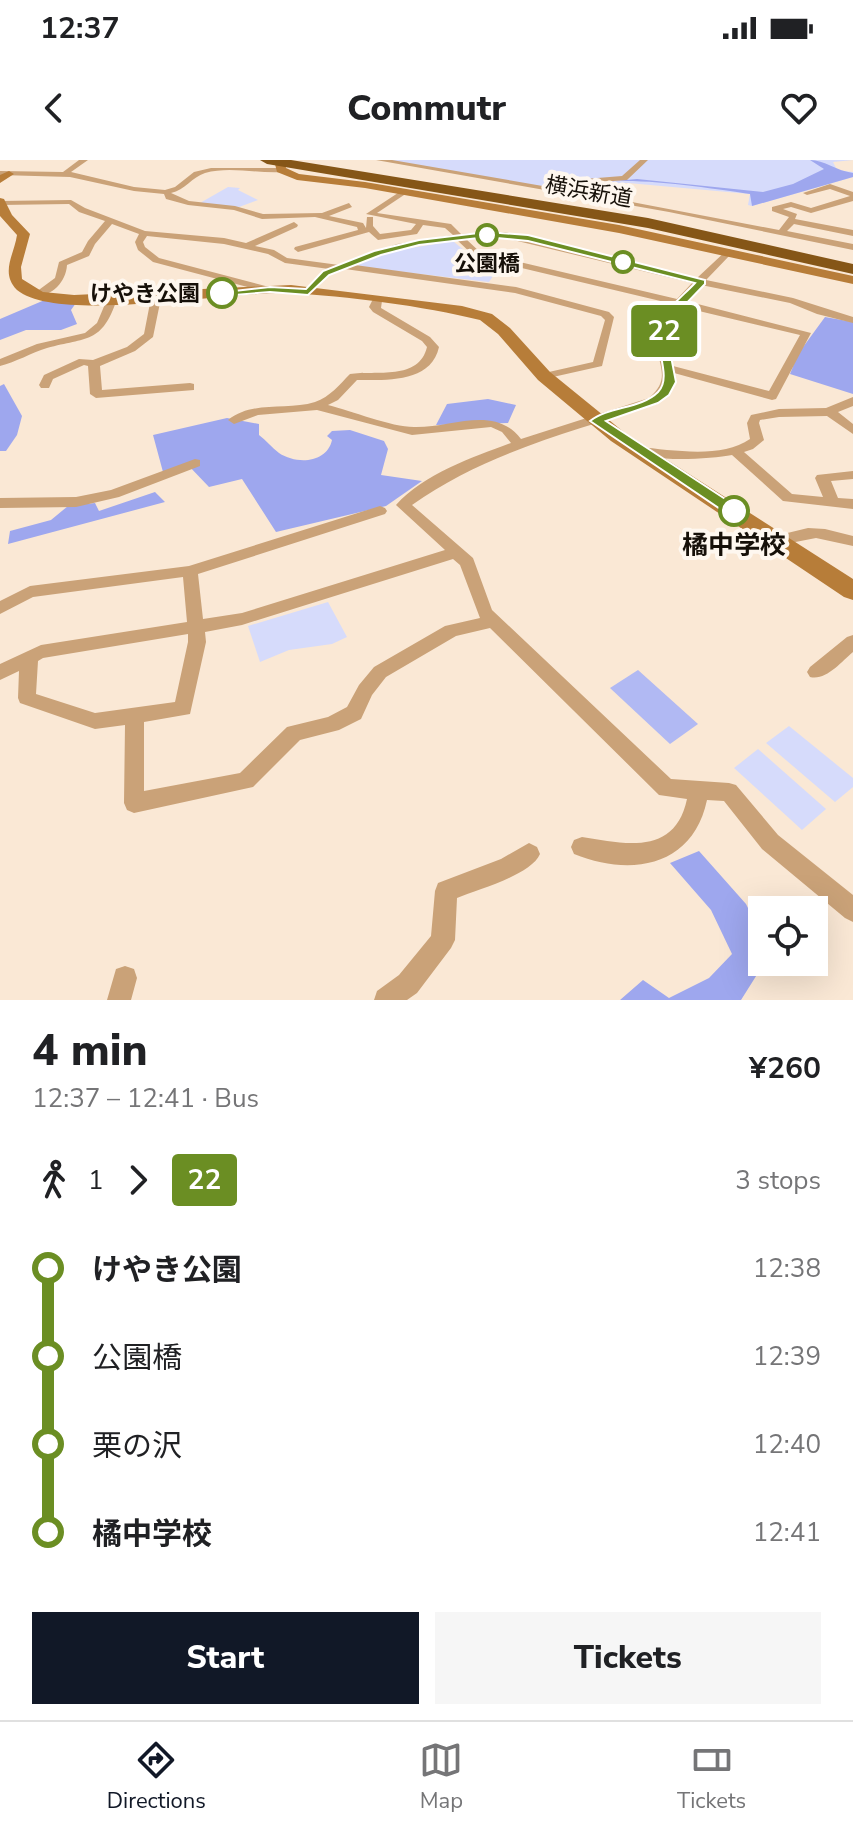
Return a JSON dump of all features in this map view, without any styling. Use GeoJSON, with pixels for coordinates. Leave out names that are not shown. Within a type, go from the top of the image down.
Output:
{"type":"FeatureCollection","features":[{"type":"Feature","properties":{"kind":"highway","name":"横浜新道"},"geometry":{"type":"LineString","coordinates":[[304,160],[639,213],[853,260]]}},
{"type":"Feature","properties":{"kind":"highway","name":"横浜新道"},"geometry":{"type":"LineString","coordinates":[[277,165],[648,223],[853,269]]}},
{"type":"Feature","properties":{"kind":"street"},"geometry":{"type":"LineString","coordinates":[[5,175],[34,160]]}},
{"type":"Feature","properties":{"kind":"street"},"geometry":{"type":"LineString","coordinates":[[63,175],[84,160]]}},
{"type":"Feature","properties":{"kind":"street"},"geometry":{"type":"LineString","coordinates":[[380,160],[782,231],[853,247]]}},
{"type":"Feature","properties":{"kind":"street"},"geometry":{"type":"LineString","coordinates":[[561,191],[585,181],[624,178],[644,160]]}},
{"type":"Feature","properties":{"kind":"street"},"geometry":{"type":"LineString","coordinates":[[5,175],[63,175],[167,192],[184,188],[195,174],[218,169],[277,165],[297,177],[404,191],[595,224],[853,280]]}},
{"type":"Feature","properties":{"kind":"street"},"geometry":{"type":"LineString","coordinates":[[836,203],[807,193],[830,186],[853,196]]}},
{"type":"Feature","properties":{"kind":"street"},"geometry":{"type":"LineString","coordinates":[[367,230],[370,214],[404,191]]}},
{"type":"Feature","properties":{"kind":"street"},"geometry":{"type":"LineString","coordinates":[[167,192],[169,197],[182,202],[235,208],[262,217],[322,216],[360,225],[378,237],[414,232],[421,222]]}},
{"type":"Feature","properties":{"kind":"street"},"geometry":{"type":"LineString","coordinates":[[782,231],[794,216],[775,209],[791,204],[811,211],[853,196]]}},
{"type":"Feature","properties":{"kind":"street"},"geometry":{"type":"LineString","coordinates":[[544,376],[598,364],[610,319],[605,314],[538,291],[285,260],[247,246],[144,233],[111,220],[72,197],[0,203],[6,216],[24,234],[12,271],[14,278],[26,289],[39,294],[112,299],[270,290],[462,311],[486,317],[504,331],[544,376],[596,421],[853,591]]}},
{"type":"Feature","properties":{"kind":"street"},"geometry":{"type":"LineString","coordinates":[[322,216],[349,205]]}},
{"type":"Feature","properties":{"kind":"street"},"geometry":{"type":"LineString","coordinates":[[370,214],[448,226],[478,255],[806,333],[772,396],[668,368]]}},
{"type":"Feature","properties":{"kind":"street"},"geometry":{"type":"LineString","coordinates":[[39,294],[59,281],[63,274],[62,264],[66,260],[86,254],[91,243],[111,220]]}},
{"type":"Feature","properties":{"kind":"street"},"geometry":{"type":"LineString","coordinates":[[789,221],[853,233]]}},
{"type":"Feature","properties":{"kind":"street"},"geometry":{"type":"LineString","coordinates":[[247,246],[294,225]]}},
{"type":"Feature","properties":{"kind":"street"},"geometry":{"type":"LineString","coordinates":[[298,249],[367,230]]}},
{"type":"Feature","properties":{"kind":"street"},"geometry":{"type":"LineString","coordinates":[[144,233],[139,242],[141,248],[156,260],[270,290]]}},
{"type":"Feature","properties":{"kind":"street"},"geometry":{"type":"LineString","coordinates":[[308,292],[326,273],[400,246],[459,237],[505,235],[793,301],[853,320]]}},
{"type":"Feature","properties":{"kind":"street"},"geometry":{"type":"LineString","coordinates":[[728,252],[665,325],[662,341],[670,382],[665,392],[653,401],[520,446],[447,475],[403,505],[467,562],[485,613],[666,788],[729,792],[770,842],[853,910]]}},
{"type":"Feature","properties":{"kind":"street"},"geometry":{"type":"LineString","coordinates":[[552,281],[562,273]]}},
{"type":"Feature","properties":{"kind":"street"},"geometry":{"type":"LineString","coordinates":[[45,385],[48,377],[83,361],[94,364],[131,349],[149,335],[156,298]]}},
{"type":"Feature","properties":{"kind":"street"},"geometry":{"type":"LineString","coordinates":[[0,363],[49,345],[73,342],[90,335],[102,327],[112,299]]}},
{"type":"Feature","properties":{"kind":"street"},"geometry":{"type":"LineString","coordinates":[[317,406],[334,397],[354,376],[397,374],[427,364],[433,356],[433,347],[426,339],[377,310],[374,305],[377,301]]}},
{"type":"Feature","properties":{"kind":"street"},"geometry":{"type":"LineString","coordinates":[[94,364],[96,394],[190,387]]}},
{"type":"Feature","properties":{"kind":"street"},"geometry":{"type":"LineString","coordinates":[[639,451],[682,454],[734,450],[757,440],[753,423],[763,415],[813,415],[839,411],[853,401]]}},
{"type":"Feature","properties":{"kind":"street"},"geometry":{"type":"LineString","coordinates":[[234,420],[256,411],[317,406],[412,431],[492,423],[507,429],[520,446]]}},
{"type":"Feature","properties":{"kind":"street"},"geometry":{"type":"LineString","coordinates":[[830,412],[853,430]]}},
{"type":"Feature","properties":{"kind":"street"},"geometry":{"type":"LineString","coordinates":[[734,450],[788,498],[853,504]]}},
{"type":"Feature","properties":{"kind":"street"},"geometry":{"type":"LineString","coordinates":[[0,503],[76,502],[114,494],[195,463]]}},
{"type":"Feature","properties":{"kind":"street"},"geometry":{"type":"LineString","coordinates":[[833,502],[822,478],[853,475]]}},
{"type":"Feature","properties":{"kind":"street"},"geometry":{"type":"LineString","coordinates":[[0,608],[30,592],[190,571],[380,511]]}},
{"type":"Feature","properties":{"kind":"street"},"geometry":{"type":"LineString","coordinates":[[780,540],[804,531],[830,532],[853,541]]}},
{"type":"Feature","properties":{"kind":"street"},"geometry":{"type":"LineString","coordinates":[[0,673],[41,652],[242,619],[457,552]]}},
{"type":"Feature","properties":{"kind":"street"},"geometry":{"type":"LineString","coordinates":[[29,657],[27,698],[95,721],[183,709],[197,642],[190,571]]}},
{"type":"Feature","properties":{"kind":"street"},"geometry":{"type":"LineString","coordinates":[[135,716],[134,803],[246,781],[294,733],[332,724],[354,713],[365,690],[380,672],[451,631],[493,621]]}},
{"type":"Feature","properties":{"kind":"street"},"geometry":{"type":"LineString","coordinates":[[816,672],[853,642]]}},
{"type":"Feature","properties":{"kind":"street"},"geometry":{"type":"LineString","coordinates":[[582,847],[644,855],[668,844],[685,832],[697,809],[698,790]]}},
{"type":"Feature","properties":{"kind":"street"},"geometry":{"type":"LineString","coordinates":[[386,1000],[408,984],[443,940],[446,891],[508,867],[529,854]]}},
{"type":"Feature","properties":{"kind":"shaded area"},"geometry":{"type":"Polygon","coordinates":[[[384,160],[853,160],[833,162],[837,170],[853,172],[853,177],[752,206],[748,205],[750,194],[628,183],[595,184],[572,192],[384,160]]]}},
{"type":"Feature","properties":{"kind":"shaded area"},"geometry":{"type":"Polygon","coordinates":[[[810,160],[853,173],[853,177],[752,206],[750,194],[671,184],[609,182],[579,192],[568,190],[582,184],[637,179],[763,192],[793,184],[824,169],[810,160]]]}},
{"type":"Feature","properties":{"kind":"shaded area"},"geometry":{"type":"Polygon","coordinates":[[[228,187],[240,188],[238,190],[258,200],[239,207],[200,203],[228,187]]]}},
{"type":"Feature","properties":{"kind":"shaded area"},"geometry":{"type":"Polygon","coordinates":[[[453,241],[471,256],[502,263],[489,282],[360,267],[358,264],[393,251],[453,241]]]}},
{"type":"Feature","properties":{"kind":"shaded area"},"geometry":{"type":"Polygon","coordinates":[[[47,299],[76,303],[71,310],[77,324],[61,330],[26,330],[0,340],[0,319],[47,299]]]}},
{"type":"Feature","properties":{"kind":"shaded area"},"geometry":{"type":"Polygon","coordinates":[[[825,317],[853,322],[853,394],[790,374],[798,354],[825,317]]]}},
{"type":"Feature","properties":{"kind":"shaded area"},"geometry":{"type":"Polygon","coordinates":[[[4,384],[22,416],[17,435],[6,451],[0,451],[0,386],[4,384]]]}},
{"type":"Feature","properties":{"kind":"shaded area"},"geometry":{"type":"Polygon","coordinates":[[[488,399],[516,405],[508,423],[436,425],[447,404],[488,399]]]}},
{"type":"Feature","properties":{"kind":"shaded area"},"geometry":{"type":"Polygon","coordinates":[[[227,418],[259,424],[259,435],[276,451],[302,460],[310,460],[324,453],[332,440],[327,436],[332,431],[350,430],[384,441],[388,449],[381,475],[422,481],[386,506],[276,532],[242,479],[209,487],[187,464],[163,472],[153,435],[227,418]]]}},
{"type":"Feature","properties":{"kind":"shaded area"},"geometry":{"type":"Polygon","coordinates":[[[155,492],[165,502],[8,544],[10,531],[51,520],[68,506],[95,503],[99,511],[155,492]]]}},
{"type":"Feature","properties":{"kind":"shaded area"},"geometry":{"type":"Polygon","coordinates":[[[328,602],[347,637],[332,644],[289,650],[260,662],[248,626],[328,602]]]}},
{"type":"Feature","properties":{"kind":"shaded area"},"geometry":{"type":"Polygon","coordinates":[[[638,670],[698,724],[670,744],[610,688],[638,670]]]}},
{"type":"Feature","properties":{"kind":"shaded area"},"geometry":{"type":"Polygon","coordinates":[[[789,726],[853,778],[853,787],[835,802],[766,743],[789,726]]]}},
{"type":"Feature","properties":{"kind":"shaded area"},"geometry":{"type":"Polygon","coordinates":[[[758,749],[826,809],[802,830],[734,768],[758,749]]]}},
{"type":"Feature","properties":{"kind":"shaded area"},"geometry":{"type":"Polygon","coordinates":[[[699,851],[746,904],[748,976],[756,976],[741,1000],[620,1000],[643,980],[669,998],[709,978],[732,954],[711,910],[670,863],[699,851]]]}},
{"type":"Feature","properties":{"kind":"bus line","name":"22"},"geometry":{"type":"LineString","coordinates":[[222,293],[291,289],[308,292],[326,273],[340,266],[400,246],[473,235],[528,238],[702,282],[673,311],[665,325],[662,341],[670,382],[665,392],[653,401],[596,421],[734,511]]}},
{"type":"Feature","properties":{"kind":"place","name":"公園橋"},"geometry":{"type":"Point","coordinates":[487,235]}},
{"type":"Feature","properties":{"kind":"place","name":"けやき公園"},"geometry":{"type":"Point","coordinates":[222,293]}},
{"type":"Feature","properties":{"kind":"place","name":"橘中学校"},"geometry":{"type":"Point","coordinates":[734,511]}}]}
